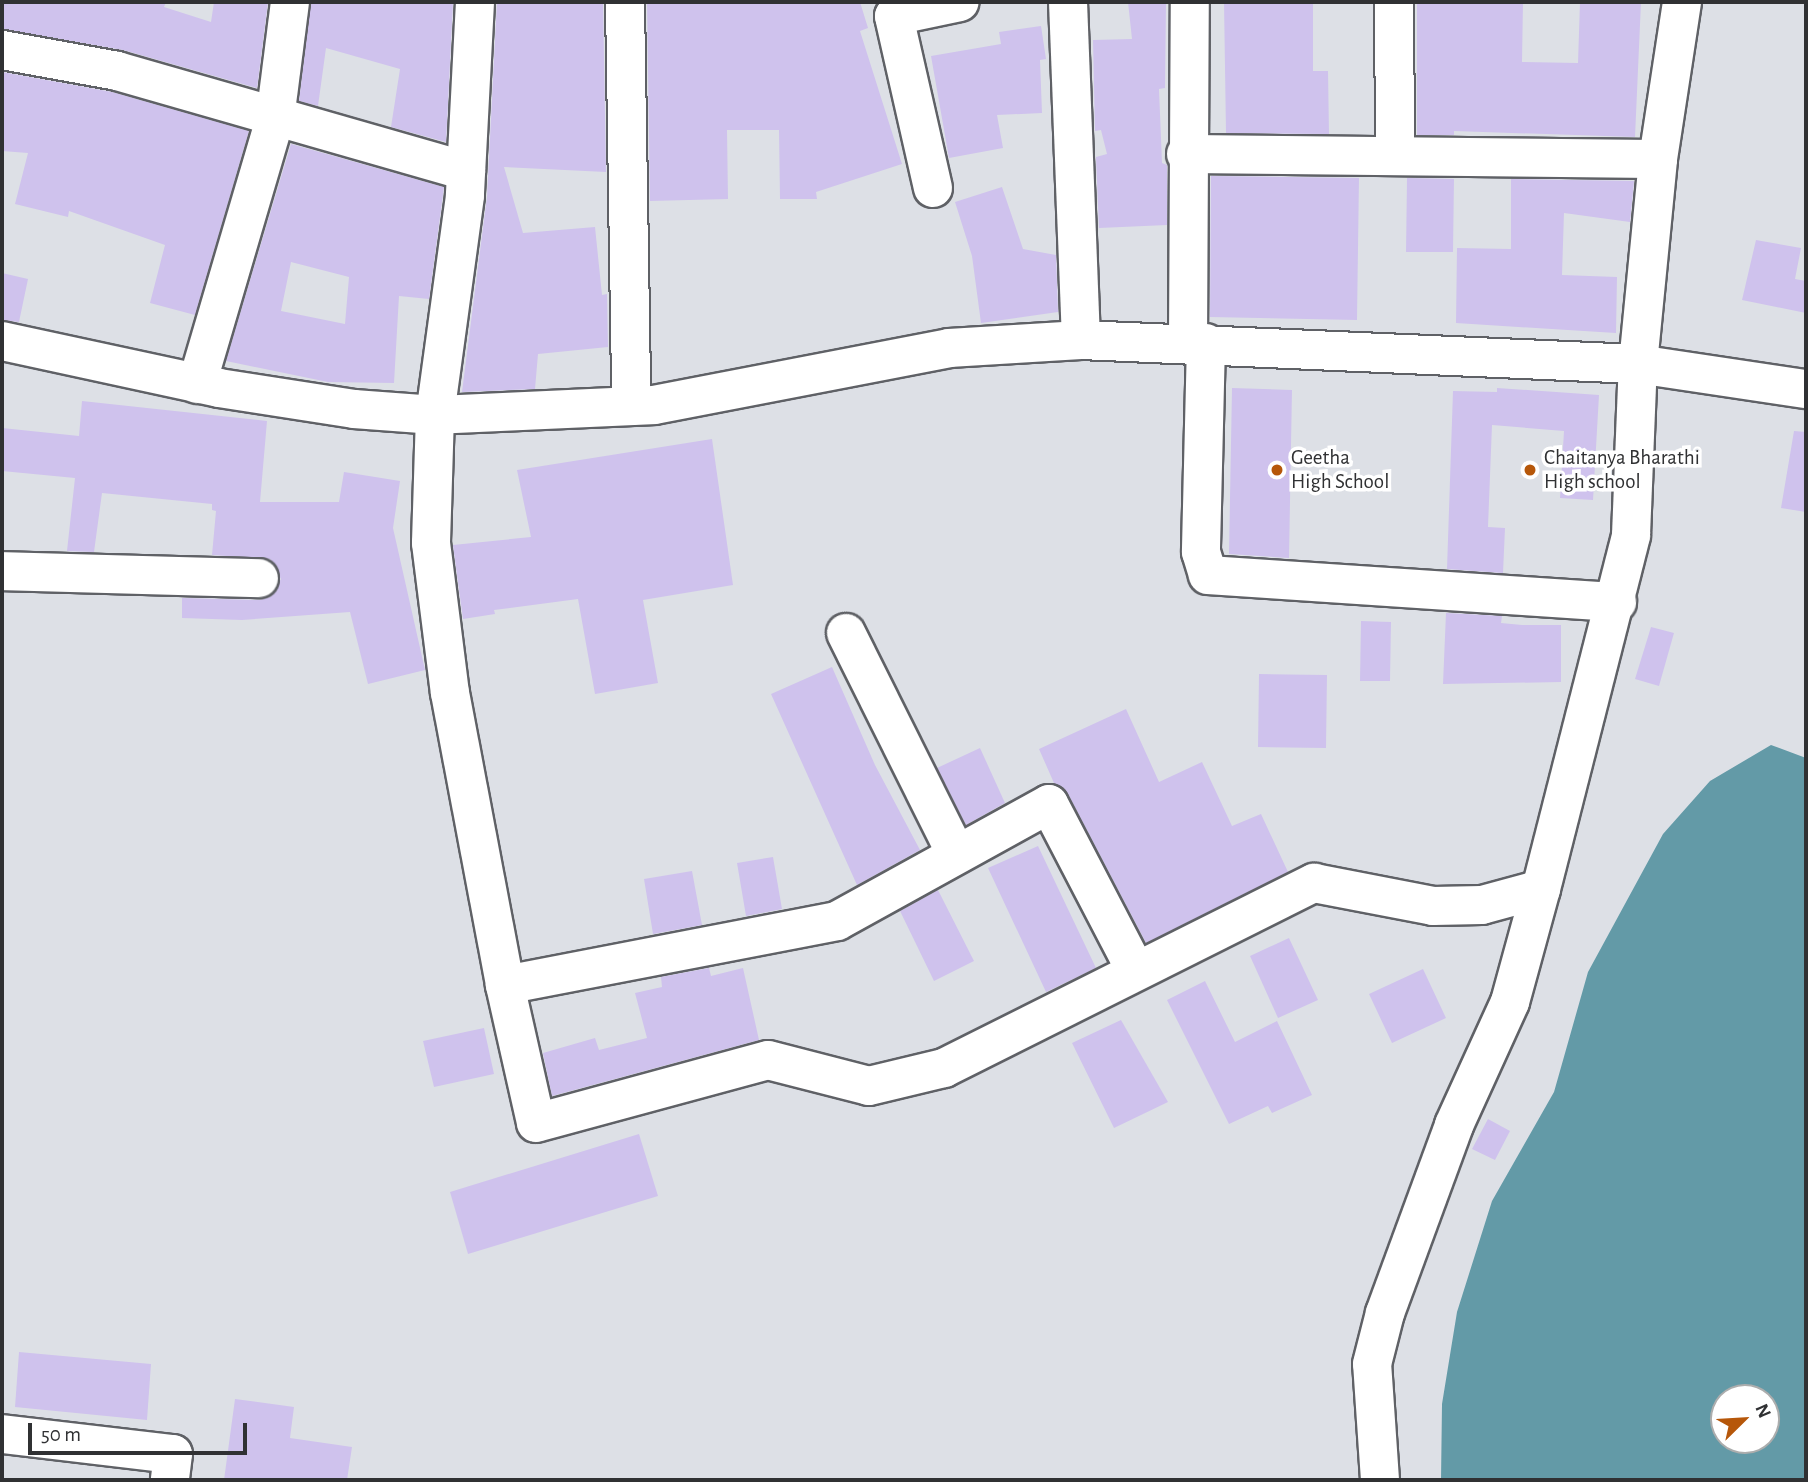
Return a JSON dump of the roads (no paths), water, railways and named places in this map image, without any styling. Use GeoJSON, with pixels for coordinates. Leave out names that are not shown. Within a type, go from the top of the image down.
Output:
{"type":"FeatureCollection","features":[{"type":"Feature","properties":{"kind":"street"},"geometry":{"type":"LineString","coordinates":[[197,384],[275,119],[290,2]]}},
{"type":"Feature","properties":{"kind":"street"},"geometry":{"type":"LineString","coordinates":[[475,2],[467,171],[435,415],[431,543],[450,692],[505,985],[536,1123],[768,1060],[869,1086],[944,1068],[1135,969],[1314,883],[1433,906],[1482,905],[1541,888]]}},
{"type":"Feature","properties":{"kind":"street"},"geometry":{"type":"LineString","coordinates":[[625,2],[631,405]]}},
{"type":"Feature","properties":{"kind":"street"},"geometry":{"type":"LineString","coordinates":[[933,188],[894,16],[960,2]]}},
{"type":"Feature","properties":{"kind":"street"},"geometry":{"type":"LineString","coordinates":[[1068,2],[1081,340]]}},
{"type":"Feature","properties":{"kind":"street"},"geometry":{"type":"LineString","coordinates":[[1190,2],[1186,154],[1197,343],[1201,552],[1208,575],[1617,602]]}},
{"type":"Feature","properties":{"kind":"street"},"geometry":{"type":"LineString","coordinates":[[1394,2],[1395,153]]}},
{"type":"Feature","properties":{"kind":"street"},"geometry":{"type":"LineString","coordinates":[[1380,1480],[1372,1364],[1382,1326],[1454,1125],[1510,1003],[1617,602],[1631,536],[1638,364],[1658,159],[1682,2]]}},
{"type":"Feature","properties":{"kind":"street"},"geometry":{"type":"LineString","coordinates":[[2,50],[117,71],[275,119],[467,171]]}},
{"type":"Feature","properties":{"kind":"street"},"geometry":{"type":"LineString","coordinates":[[1186,154],[1395,153],[1658,159]]}},
{"type":"Feature","properties":{"kind":"street"},"geometry":{"type":"LineString","coordinates":[[2,341],[197,384],[355,409],[435,415],[686,401],[949,348],[1081,340],[1638,364],[1806,389]]}},
{"type":"Feature","properties":{"kind":"street"},"geometry":{"type":"LineString","coordinates":[[2,571],[259,578]]}},
{"type":"Feature","properties":{"kind":"street"},"geometry":{"type":"LineString","coordinates":[[846,633],[957,855]]}},
{"type":"Feature","properties":{"kind":"street"},"geometry":{"type":"LineString","coordinates":[[505,985],[837,921],[1049,804],[1135,969]]}},
{"type":"Feature","properties":{"kind":"street"},"geometry":{"type":"LineString","coordinates":[[2,1434],[173,1454],[170,1480]]}},
{"type":"Feature","properties":{"kind":"water"},"geometry":{"type":"Polygon","coordinates":[[[1771,745],[1806,758],[1806,1480],[1441,1480],[1442,1404],[1457,1312],[1492,1201],[1554,1092],[1588,972],[1663,834],[1710,781],[1771,745]]]}},
{"type":"Feature","properties":{"kind":"place","name":"Geetha High School"},"geometry":{"type":"Point","coordinates":[1277,470]}},
{"type":"Feature","properties":{"kind":"place","name":"Chaitanya Bharathi High school"},"geometry":{"type":"Point","coordinates":[1530,470]}}]}
